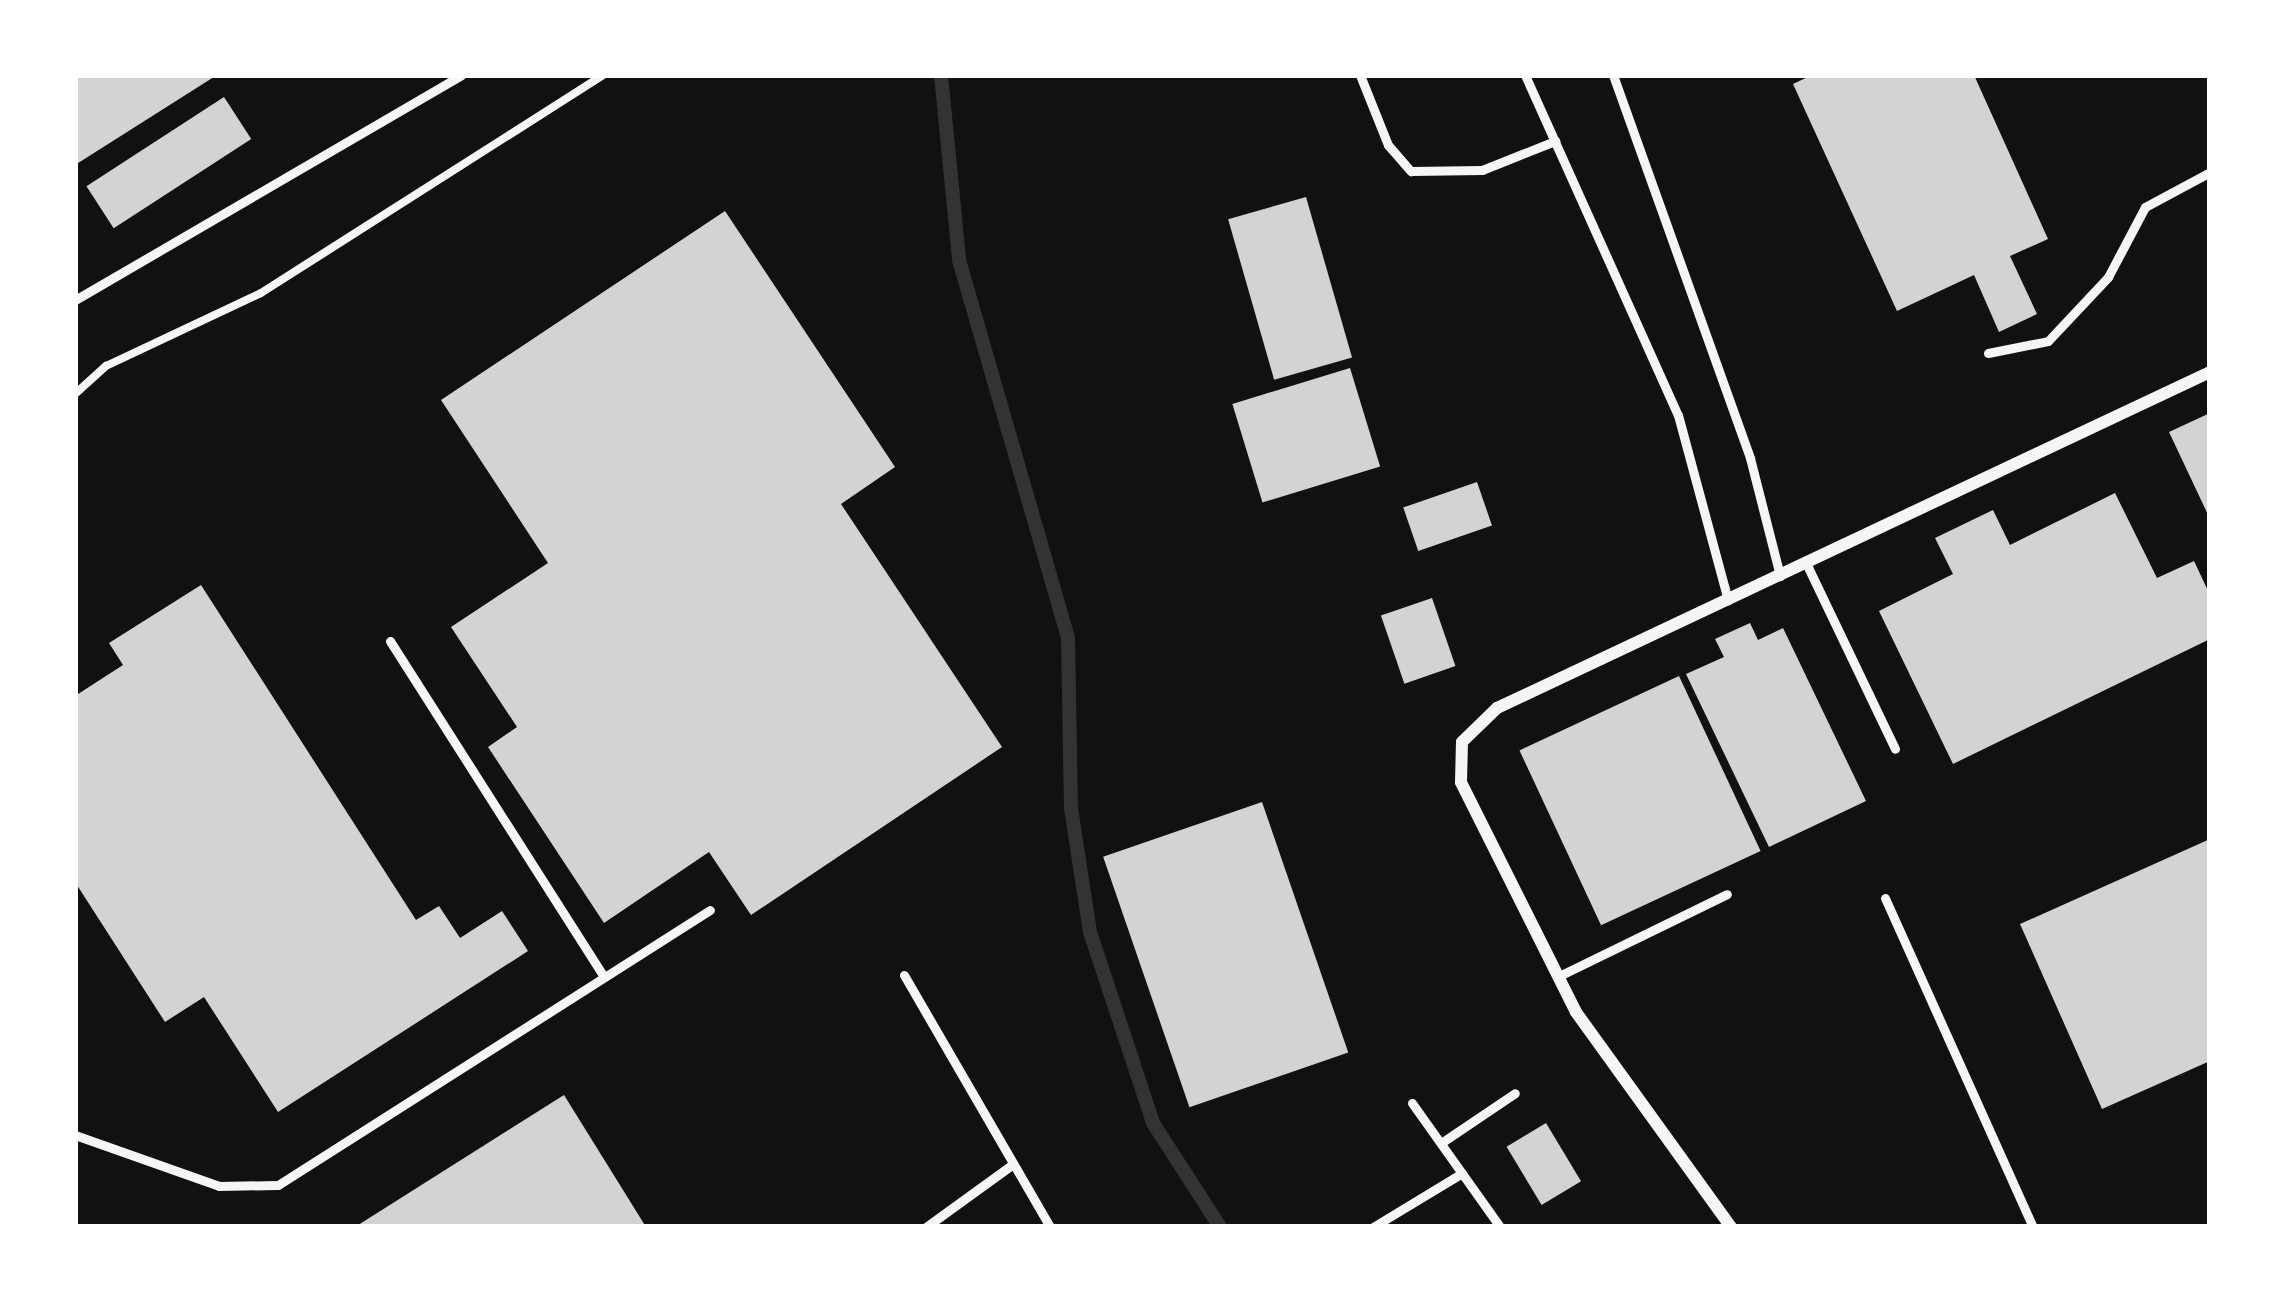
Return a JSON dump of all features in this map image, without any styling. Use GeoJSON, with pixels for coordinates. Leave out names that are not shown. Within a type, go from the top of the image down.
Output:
{"type":"FeatureCollection","features":[{"type":"Feature","properties":{"kind":"street"},"geometry":{"type":"LineString","coordinates":[[1731,1227],[1557,977],[1461,782],[1462,742],[1497,708],[2210,372]]}},
{"type":"Feature","properties":{"kind":"lane"},"geometry":{"type":"LineString","coordinates":[[75,300],[461,75]]}},
{"type":"Feature","properties":{"kind":"lane"},"geometry":{"type":"LineString","coordinates":[[1360,75],[1388,146],[1412,171],[1482,170],[1555,141]]}},
{"type":"Feature","properties":{"kind":"lane"},"geometry":{"type":"LineString","coordinates":[[1525,75],[1678,415],[1728,600]]}},
{"type":"Feature","properties":{"kind":"lane"},"geometry":{"type":"LineString","coordinates":[[1613,75],[1750,458],[1780,576]]}},
{"type":"Feature","properties":{"kind":"lane"},"geometry":{"type":"LineString","coordinates":[[1988,353],[2048,341],[2108,278],[2145,207],[2210,172]]}},
{"type":"Feature","properties":{"kind":"lane"},"geometry":{"type":"LineString","coordinates":[[1806,563],[1895,749]]}},
{"type":"Feature","properties":{"kind":"lane"},"geometry":{"type":"LineString","coordinates":[[390,641],[604,977]]}},
{"type":"Feature","properties":{"kind":"lane"},"geometry":{"type":"LineString","coordinates":[[1557,977],[1727,894]]}},
{"type":"Feature","properties":{"kind":"lane"},"geometry":{"type":"LineString","coordinates":[[1885,898],[2032,1227]]}},
{"type":"Feature","properties":{"kind":"lane"},"geometry":{"type":"LineString","coordinates":[[75,1135],[219,1186],[278,1185],[710,910]]}},
{"type":"Feature","properties":{"kind":"lane"},"geometry":{"type":"LineString","coordinates":[[904,975],[1050,1227]]}},
{"type":"Feature","properties":{"kind":"lane"},"geometry":{"type":"LineString","coordinates":[[1441,1142],[1515,1093]]}},
{"type":"Feature","properties":{"kind":"lane"},"geometry":{"type":"LineString","coordinates":[[1412,1103],[1500,1227]]}},
{"type":"Feature","properties":{"kind":"lane"},"geometry":{"type":"LineString","coordinates":[[926,1227],[1013,1164]]}},
{"type":"Feature","properties":{"kind":"lane"},"geometry":{"type":"LineString","coordinates":[[1373,1227],[1462,1173]]}},
{"type":"Feature","properties":{"kind":"path"},"geometry":{"type":"LineString","coordinates":[[75,394],[106,366],[261,293],[603,75]]}},
{"type":"Feature","properties":{"kind":"building"},"geometry":{"type":"Polygon","coordinates":[[[75,75],[217,75],[75,165],[75,75]]]}},
{"type":"Feature","properties":{"kind":"building"},"geometry":{"type":"Polygon","coordinates":[[[1812,75],[1974,75],[2048,239],[2010,256],[2037,314],[1999,332],[1974,275],[1897,311],[1793,84],[1812,75]]]}},
{"type":"Feature","properties":{"kind":"building"},"geometry":{"type":"Polygon","coordinates":[[[224,97],[251,139],[114,228],[86,186],[224,97]]]}},
{"type":"Feature","properties":{"kind":"building"},"geometry":{"type":"Polygon","coordinates":[[[1306,197],[1352,358],[1274,380],[1228,219],[1306,197]]]}},
{"type":"Feature","properties":{"kind":"building"},"geometry":{"type":"Polygon","coordinates":[[[725,211],[895,467],[841,504],[1002,747],[751,915],[709,852],[604,923],[488,747],[517,727],[451,627],[548,563],[441,400],[725,211]]]}},
{"type":"Feature","properties":{"kind":"building"},"geometry":{"type":"Polygon","coordinates":[[[1350,368],[1380,466],[1262,502],[1232,404],[1350,368]]]}},
{"type":"Feature","properties":{"kind":"building"},"geometry":{"type":"Polygon","coordinates":[[[2210,413],[2210,519],[2169,432],[2210,413]]]}},
{"type":"Feature","properties":{"kind":"building"},"geometry":{"type":"Polygon","coordinates":[[[1477,482],[1492,525],[1418,551],[1403,507],[1477,482]]]}},
{"type":"Feature","properties":{"kind":"building"},"geometry":{"type":"Polygon","coordinates":[[[2115,493],[2157,578],[2194,561],[2210,595],[2210,639],[1953,764],[1879,611],[1953,574],[1935,538],[1993,510],[2010,545],[2115,493]]]}},
{"type":"Feature","properties":{"kind":"building"},"geometry":{"type":"Polygon","coordinates":[[[201,585],[416,920],[439,906],[460,938],[502,911],[528,951],[278,1112],[204,997],[165,1022],[75,882],[75,696],[123,665],[109,643],[201,585]]]}},
{"type":"Feature","properties":{"kind":"building"},"geometry":{"type":"Polygon","coordinates":[[[1432,598],[1455,666],[1404,684],[1381,616],[1432,598]]]}},
{"type":"Feature","properties":{"kind":"building"},"geometry":{"type":"Polygon","coordinates":[[[1750,623],[1758,640],[1783,628],[1866,801],[1769,847],[1686,674],[1724,657],[1715,639],[1750,623]]]}},
{"type":"Feature","properties":{"kind":"building"},"geometry":{"type":"Polygon","coordinates":[[[1679,676],[1761,851],[1601,925],[1519,750],[1679,676]]]}},
{"type":"Feature","properties":{"kind":"building"},"geometry":{"type":"Polygon","coordinates":[[[1262,802],[1348,1053],[1189,1107],[1103,857],[1262,802]]]}},
{"type":"Feature","properties":{"kind":"building"},"geometry":{"type":"Polygon","coordinates":[[[2210,839],[2210,1061],[2102,1109],[2020,924],[2210,839]]]}},
{"type":"Feature","properties":{"kind":"building"},"geometry":{"type":"Polygon","coordinates":[[[564,1095],[646,1227],[355,1227],[564,1095]]]}},
{"type":"Feature","properties":{"kind":"building"},"geometry":{"type":"Polygon","coordinates":[[[1546,1123],[1581,1181],[1542,1205],[1507,1147],[1546,1123]]]}},
{"type":"Feature","properties":{"kind":"waterway"},"geometry":{"type":"LineString","coordinates":[[941,75],[959,260],[1068,638],[1071,808],[1090,932],[1153,1123],[1220,1227]]}}]}
